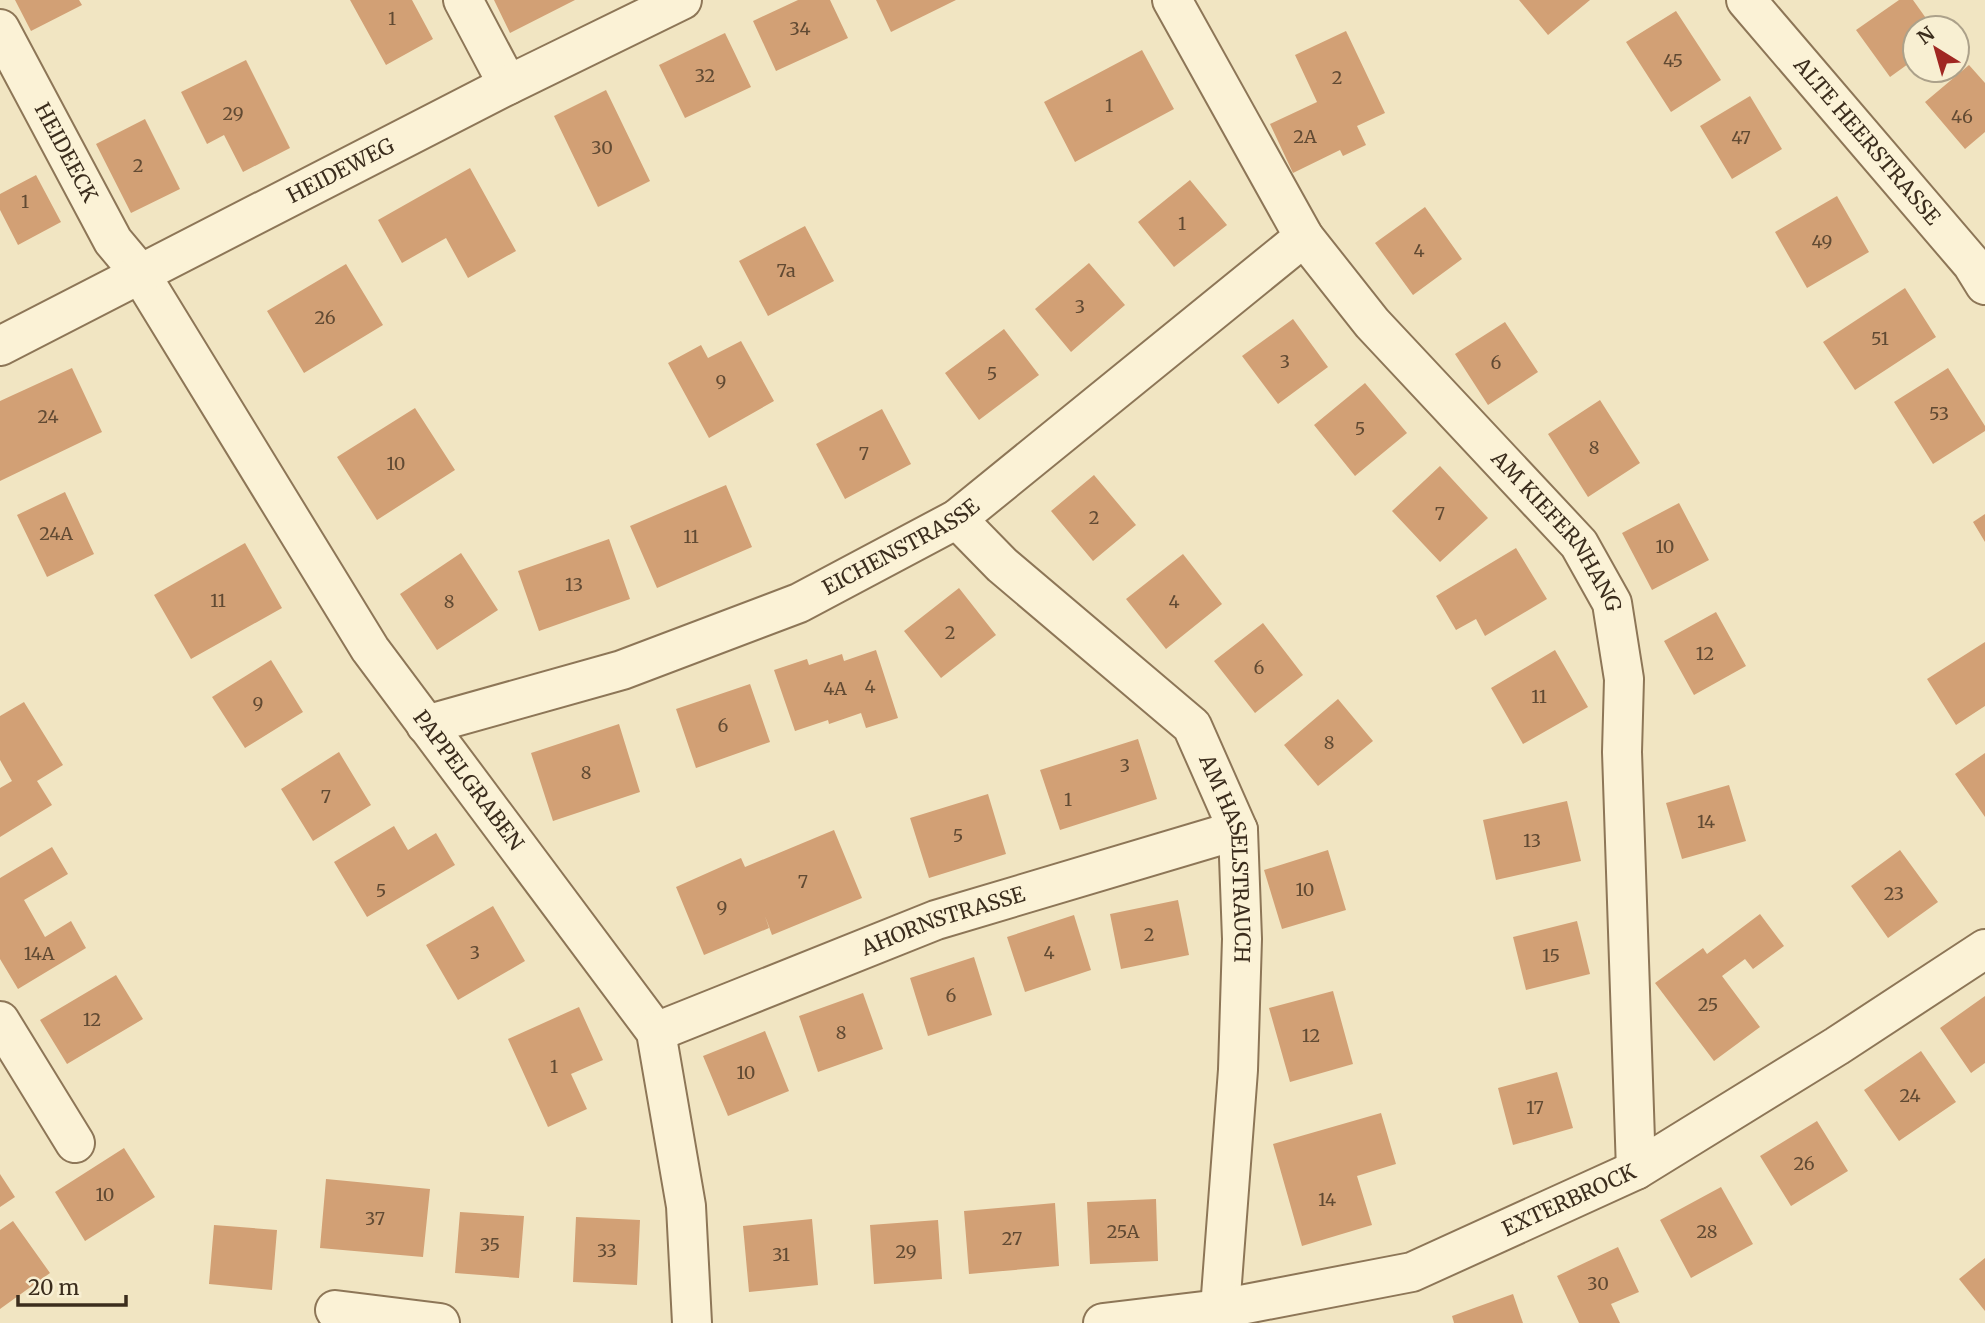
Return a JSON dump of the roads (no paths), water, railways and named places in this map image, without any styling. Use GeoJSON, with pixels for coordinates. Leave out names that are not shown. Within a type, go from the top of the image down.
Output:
{"type":"FeatureCollection","features":[{"type":"Feature","properties":{"kind":"street"},"geometry":{"type":"LineString","coordinates":[[463,0],[508,85]]}},
{"type":"Feature","properties":{"kind":"street","name":"HEIDEWEG"},"geometry":{"type":"LineString","coordinates":[[0,346],[139,272],[682,0]]}},
{"type":"Feature","properties":{"kind":"street","name":"AM KIEFERNHANG"},"geometry":{"type":"LineString","coordinates":[[1172,0],[1304,237],[1372,323],[1579,544],[1612,603],[1624,680],[1622,752],[1636,1170]]}},
{"type":"Feature","properties":{"kind":"street","name":"ALTE HEERSTRASSE"},"geometry":{"type":"LineString","coordinates":[[1746,0],[1972,264],[1985,285]]}},
{"type":"Feature","properties":{"kind":"street","name":"HEIDEECK"},"geometry":{"type":"LineString","coordinates":[[0,29],[113,241],[139,272]]}},
{"type":"Feature","properties":{"kind":"street","name":"EICHENSTRASSE"},"geometry":{"type":"LineString","coordinates":[[426,725],[622,670],[799,603],[957,519],[1304,237]]}},
{"type":"Feature","properties":{"kind":"street","name":"PAPPELGRABEN"},"geometry":{"type":"LineString","coordinates":[[139,272],[370,649],[656,1032],[685,1206],[692,1323]]}},
{"type":"Feature","properties":{"kind":"street","name":"AM HASELSTRAUCH"},"geometry":{"type":"LineString","coordinates":[[957,519],[1002,565],[1192,726],[1238,830],[1242,939],[1238,1070],[1220,1309]]}},
{"type":"Feature","properties":{"kind":"street","name":"AHORNSTRASSE"},"geometry":{"type":"LineString","coordinates":[[656,1032],[936,920],[1238,830]]}},
{"type":"Feature","properties":{"kind":"street","name":"EXTERBROCK"},"geometry":{"type":"LineString","coordinates":[[1103,1323],[1220,1309],[1412,1272],[1636,1170],[1837,1046],[1985,949]]}},
{"type":"Feature","properties":{"kind":"street"},"geometry":{"type":"LineString","coordinates":[[0,1021],[75,1143]]}},
{"type":"Feature","properties":{"kind":"street"},"geometry":{"type":"LineString","coordinates":[[335,1310],[439,1323]]}}]}
